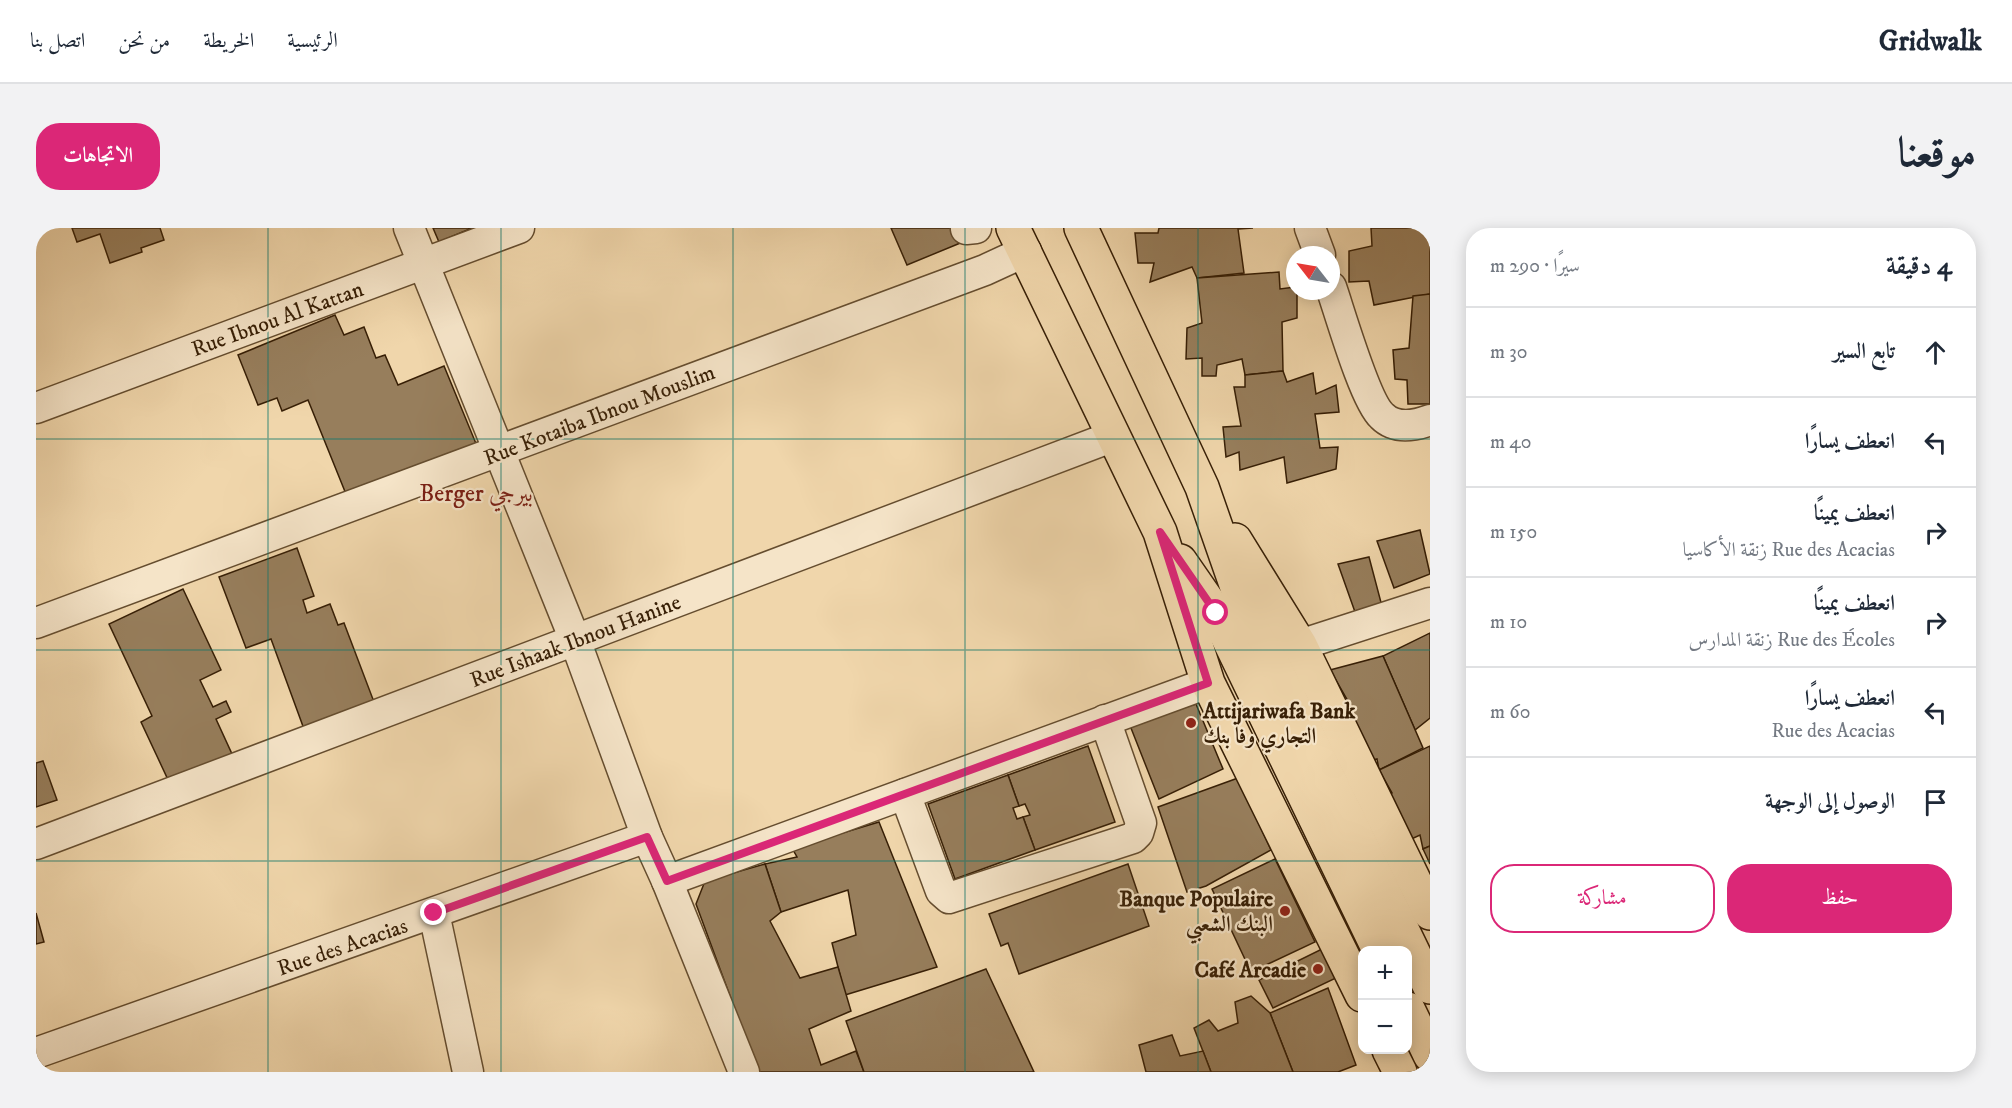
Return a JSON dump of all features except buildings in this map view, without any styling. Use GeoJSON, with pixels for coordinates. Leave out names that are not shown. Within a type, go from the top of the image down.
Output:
{"type":"FeatureCollection","features":[{"type":"Feature","properties":{"kind":"main road"},"geometry":{"type":"LineString","coordinates":[[1081,228],[1202,487],[1239,593],[1430,987]]}},
{"type":"Feature","properties":{"kind":"main road"},"geometry":{"type":"LineString","coordinates":[[1020,240],[1160,532],[1208,683],[1358,987]]}},
{"type":"Feature","properties":{"kind":"main road"},"geometry":{"type":"LineString","coordinates":[[1202,487],[1300,645],[1430,913]]}},
{"type":"Feature","properties":{"kind":"main road"},"geometry":{"type":"LineString","coordinates":[[1160,532],[1216,613],[1377,946]]}},
{"type":"Feature","properties":{"kind":"main road"},"geometry":{"type":"LineString","coordinates":[[1412,1019],[1430,1055]]}},
{"type":"Feature","properties":{"kind":"street"},"geometry":{"type":"LineString","coordinates":[[409,228],[575,640],[647,837],[744,1072]]}},
{"type":"Feature","properties":{"kind":"street","name":"Rue Ibnou Al Kattan"},"geometry":{"type":"LineString","coordinates":[[36,408],[519,228]]}},
{"type":"Feature","properties":{"kind":"street"},"geometry":{"type":"LineString","coordinates":[[1310,228],[1317,246]]}},
{"type":"Feature","properties":{"kind":"street","name":"Rue Kotaiba Ibnou Mouslim"},"geometry":{"type":"LineString","coordinates":[[36,623],[985,270],[1020,240]]}},
{"type":"Feature","properties":{"kind":"street"},"geometry":{"type":"LineString","coordinates":[[1336,300],[1371,399],[1381,416],[1406,426],[1430,420]]}},
{"type":"Feature","properties":{"kind":"street","name":"Rue Ishaak Ibnou Hanine"},"geometry":{"type":"LineString","coordinates":[[36,844],[1114,436]]}},
{"type":"Feature","properties":{"kind":"street"},"geometry":{"type":"LineString","coordinates":[[1300,645],[1430,603]]}},
{"type":"Feature","properties":{"kind":"street"},"geometry":{"type":"LineString","coordinates":[[667,881],[1208,683]]}},
{"type":"Feature","properties":{"kind":"street"},"geometry":{"type":"LineString","coordinates":[[905,794],[941,891],[949,898],[1133,837],[1138,833],[1141,823],[1105,720]]}},
{"type":"Feature","properties":{"kind":"street","name":"Rue des Acacias"},"geometry":{"type":"LineString","coordinates":[[36,1053],[647,837]]}},
{"type":"Feature","properties":{"kind":"street"},"geometry":{"type":"LineString","coordinates":[[434,913],[468,1072]]}},
{"type":"Feature","properties":{"kind":"place","name":"Attijariwafa Bank التجاري وفا بنك"},"geometry":{"type":"Point","coordinates":[1191,723]}},
{"type":"Feature","properties":{"kind":"place","name":"Banque Populaire البنك الشعبي"},"geometry":{"type":"Point","coordinates":[1285,911]}},
{"type":"Feature","properties":{"kind":"place","name":"Café Arcadie"},"geometry":{"type":"Point","coordinates":[1318,969]}},
{"type":"Feature","properties":{"kind":"district","name":"Berger بيرجي"},"geometry":{"type":"Point","coordinates":[476,493]}},
{"type":"Feature","properties":{"kind":"route"},"geometry":{"type":"LineString","coordinates":[[434,913],[647,837],[667,881],[1208,683],[1160,532],[1216,613]]}}]}
